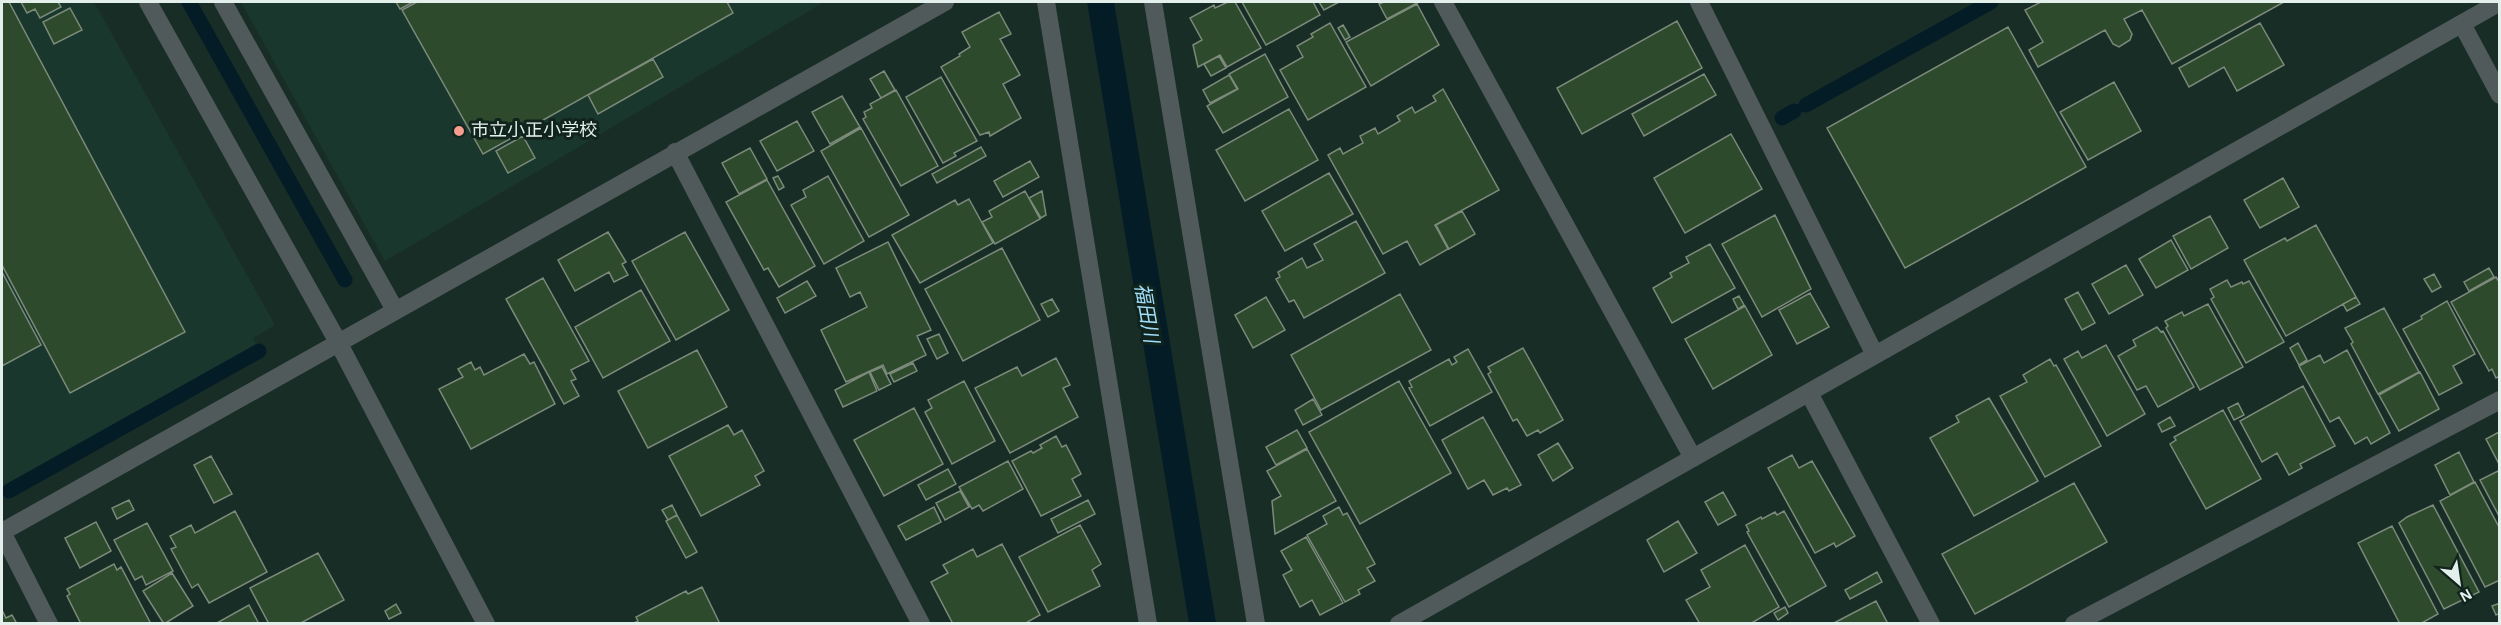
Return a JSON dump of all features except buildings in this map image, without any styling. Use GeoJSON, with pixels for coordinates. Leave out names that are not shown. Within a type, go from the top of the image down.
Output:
{"type":"FeatureCollection","features":[{"type":"Feature","properties":{"kind":"street"},"geometry":{"type":"LineString","coordinates":[[148,2],[338,342],[486,624]]}},
{"type":"Feature","properties":{"kind":"street"},"geometry":{"type":"LineString","coordinates":[[223,2],[395,310]]}},
{"type":"Feature","properties":{"kind":"street"},"geometry":{"type":"LineString","coordinates":[[49,624],[2,532],[945,2]]}},
{"type":"Feature","properties":{"kind":"street"},"geometry":{"type":"LineString","coordinates":[[1047,2],[1148,624]]}},
{"type":"Feature","properties":{"kind":"street"},"geometry":{"type":"LineString","coordinates":[[1153,2],[1256,624]]}},
{"type":"Feature","properties":{"kind":"street"},"geometry":{"type":"LineString","coordinates":[[1443,2],[1693,458]]}},
{"type":"Feature","properties":{"kind":"street"},"geometry":{"type":"LineString","coordinates":[[1699,2],[1875,355]]}},
{"type":"Feature","properties":{"kind":"street"},"geometry":{"type":"LineString","coordinates":[[1399,624],[2499,2]]}},
{"type":"Feature","properties":{"kind":"street"},"geometry":{"type":"LineString","coordinates":[[2462,24],[2499,95]]}},
{"type":"Feature","properties":{"kind":"street"},"geometry":{"type":"LineString","coordinates":[[675,152],[921,624]]}},
{"type":"Feature","properties":{"kind":"street"},"geometry":{"type":"LineString","coordinates":[[1809,393],[1931,624]]}},
{"type":"Feature","properties":{"kind":"street"},"geometry":{"type":"LineString","coordinates":[[2074,624],[2499,400]]}},
{"type":"Feature","properties":{"kind":"shaded area"},"geometry":{"type":"Polygon","coordinates":[[[2,2],[94,2],[275,325],[253,338],[257,345],[2,489],[2,2]]]}},
{"type":"Feature","properties":{"kind":"shaded area","name":"市立小正小学校"},"geometry":{"type":"Polygon","coordinates":[[[241,2],[824,2],[385,261],[241,2]]]}},
{"type":"Feature","properties":{"kind":"water","name":"福田川"},"geometry":{"type":"Polygon","coordinates":[[[1087,2],[1114,2],[1216,623],[1189,623],[1087,2]]]}},
{"type":"Feature","properties":{"kind":"waterway"},"geometry":{"type":"LineString","coordinates":[[189,2],[345,280]]}},
{"type":"Feature","properties":{"kind":"waterway"},"geometry":{"type":"LineString","coordinates":[[1806,105],[1991,2]]}},
{"type":"Feature","properties":{"kind":"waterway"},"geometry":{"type":"LineString","coordinates":[[1782,118],[1794,111]]}},
{"type":"Feature","properties":{"kind":"waterway"},"geometry":{"type":"LineString","coordinates":[[9,491],[259,351]]}},
{"type":"Feature","properties":{"kind":"place","name":"市立小正小学校"},"geometry":{"type":"Point","coordinates":[459,131]}}]}
